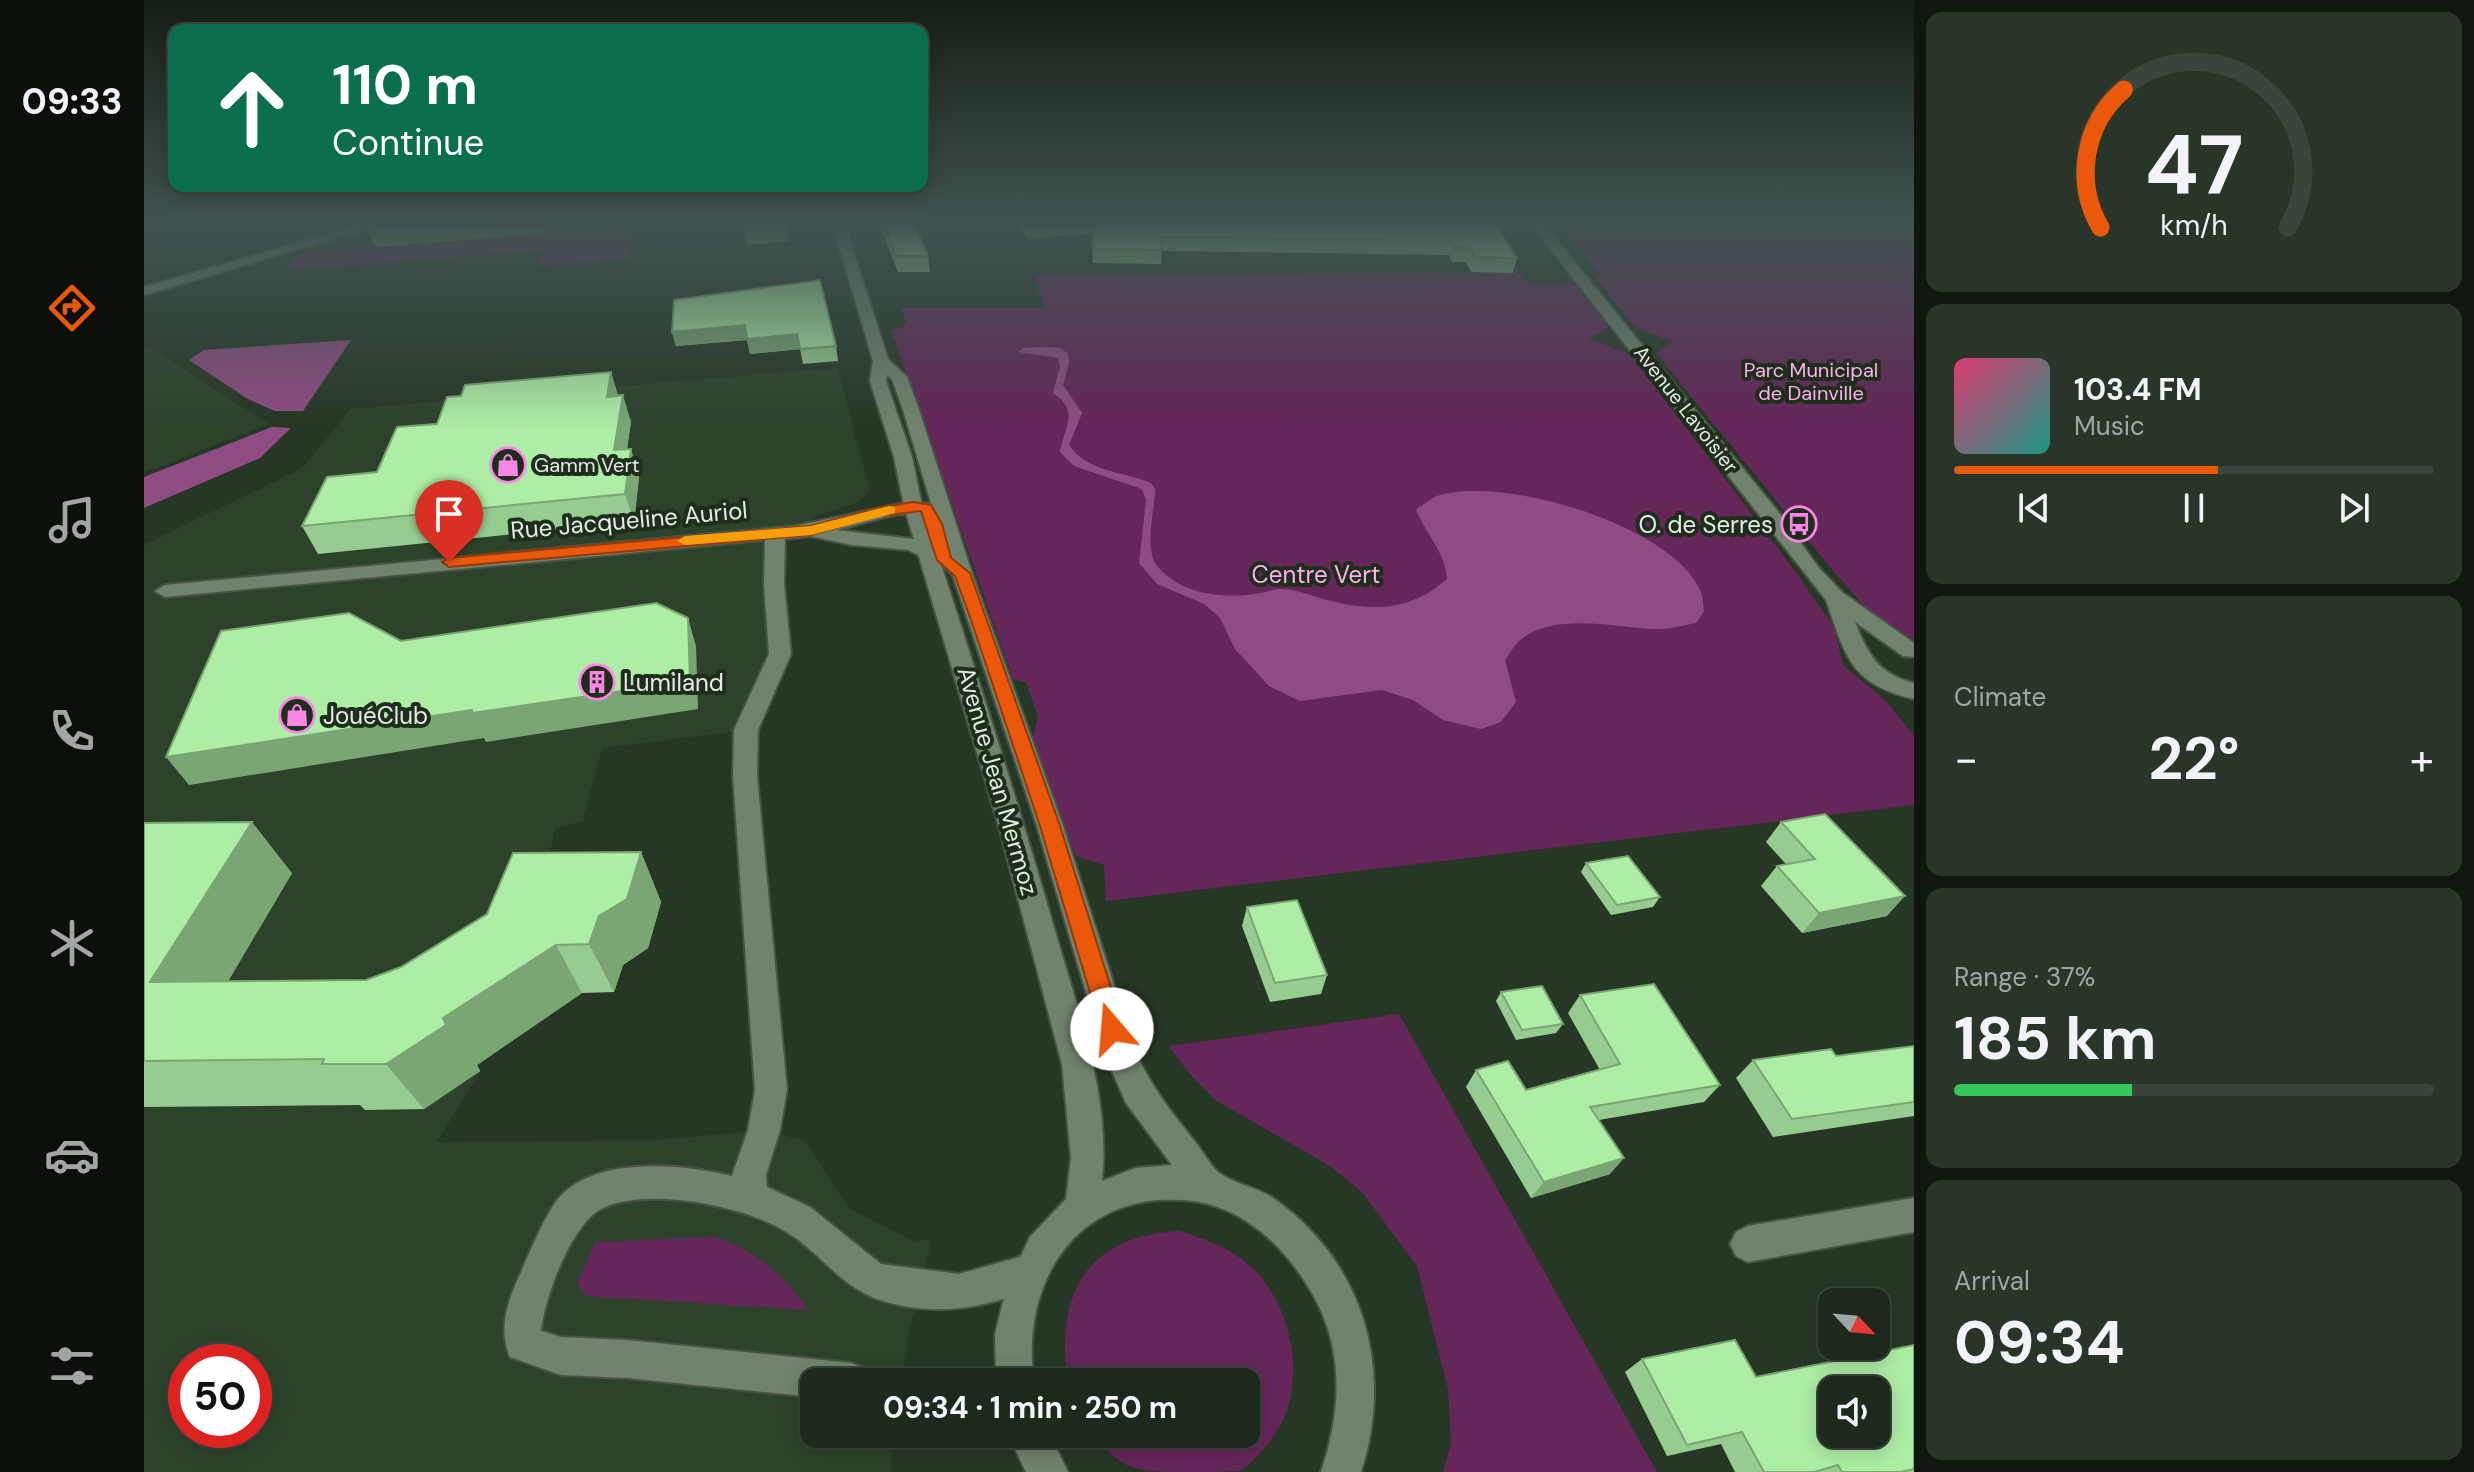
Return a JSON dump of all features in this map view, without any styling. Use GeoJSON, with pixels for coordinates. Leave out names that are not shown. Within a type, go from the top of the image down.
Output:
{"type":"FeatureCollection","features":[{"type":"Feature","properties":{"kind":"main road","name":"Avenue Jean Mermoz"},"geometry":{"type":"LineString","coordinates":[[859,291],[881,361],[878,381],[903,457],[913,506],[1012,827],[1078,1064],[1088,1158],[1082,1208]]}},
{"type":"Feature","properties":{"kind":"main road","name":"Avenue Lavoisier"},"geometry":{"type":"LineString","coordinates":[[1590,291],[1773,518],[1812,572],[1836,598],[1912,651]]}},
{"type":"Feature","properties":{"kind":"main road","name":"Avenue Jean Mermoz"},"geometry":{"type":"LineString","coordinates":[[881,361],[899,377],[962,573],[1049,823],[1120,1053],[1137,1092],[1208,1186]]}},
{"type":"Feature","properties":{"kind":"main road"},"geometry":{"type":"LineString","coordinates":[[811,531],[878,512],[913,506],[926,508],[944,560],[962,573]]}},
{"type":"Feature","properties":{"kind":"main road"},"geometry":{"type":"LineString","coordinates":[[811,531],[913,545],[930,555]]}},
{"type":"Feature","properties":{"kind":"main road","name":"Rue Jacqueline Auriol"},"geometry":{"type":"LineString","coordinates":[[165,591],[541,552],[811,531]]}},
{"type":"Feature","properties":{"kind":"main road"},"geometry":{"type":"LineString","coordinates":[[750,1196],[749,1175],[764,1130],[771,1090],[745,776],[746,730],[780,654],[774,584],[775,533]]}},
{"type":"Feature","properties":{"kind":"main road","name":"Avenue Lavoisier"},"geometry":{"type":"LineString","coordinates":[[1836,598],[1861,665],[1881,681]]}},
{"type":"Feature","properties":{"kind":"main road"},"geometry":{"type":"LineString","coordinates":[[1858,654],[1861,649],[1876,644],[1912,651]]}},
{"type":"Feature","properties":{"kind":"main road"},"geometry":{"type":"LineString","coordinates":[[1881,681],[1914,691]]}},
{"type":"Feature","properties":{"kind":"main road"},"geometry":{"type":"LineString","coordinates":[[1881,681],[1914,709]]}},
{"type":"Feature","properties":{"kind":"main road"},"geometry":{"type":"LineString","coordinates":[[1012,1368],[1015,1317],[1030,1272],[1054,1234],[1082,1208],[1111,1192],[1143,1183],[1175,1181],[1208,1186],[1241,1198],[1273,1218],[1300,1243],[1324,1274],[1343,1311],[1354,1351],[1358,1393],[1354,1435],[1341,1472]]}},
{"type":"Feature","properties":{"kind":"main road"},"geometry":{"type":"LineString","coordinates":[[800,1377],[627,1359],[561,1356],[523,1344],[520,1329],[533,1287],[573,1209],[605,1189],[637,1183],[693,1186],[750,1196],[800,1219],[844,1262],[880,1282],[960,1292],[1030,1272]]}},
{"type":"Feature","properties":{"kind":"main road"},"geometry":{"type":"LineString","coordinates":[[1748,1244],[1914,1215]]}},
{"type":"Feature","properties":{"kind":"main road"},"geometry":{"type":"LineString","coordinates":[[1035,1448],[1048,1472]]}},
{"type":"Feature","properties":{"kind":"shaded area"},"geometry":{"type":"Polygon","coordinates":[[[351,340],[303,411],[275,411],[248,399],[189,360],[204,350],[351,340]]]}},
{"type":"Feature","properties":{"kind":"shaded area"},"geometry":{"type":"Polygon","coordinates":[[[144,346],[158,353],[269,424],[144,473],[144,346]]]}},
{"type":"Feature","properties":{"kind":"shaded area"},"geometry":{"type":"Polygon","coordinates":[[[1023,348],[1059,348],[1068,353],[1069,363],[1063,385],[1082,413],[1069,445],[1096,466],[1151,483],[1155,489],[1150,540],[1154,559],[1168,577],[1192,590],[1234,596],[1285,589],[1360,606],[1405,603],[1433,590],[1447,579],[1443,560],[1416,509],[1437,496],[1466,491],[1502,492],[1583,511],[1623,527],[1658,546],[1685,568],[1701,592],[1704,611],[1696,623],[1669,628],[1584,623],[1550,626],[1534,631],[1518,642],[1505,660],[1516,702],[1501,722],[1481,729],[1443,720],[1413,700],[1382,690],[1300,701],[1269,686],[1235,649],[1220,618],[1204,604],[1157,584],[1139,563],[1146,500],[1142,489],[1074,466],[1060,452],[1068,413],[1066,406],[1053,393],[1060,366],[1058,358],[1019,352],[1023,348]]]}},
{"type":"Feature","properties":{"kind":"shaded area"},"geometry":{"type":"Polygon","coordinates":[[[838,368],[870,491],[856,503],[812,517],[811,531],[775,533],[780,654],[746,730],[602,748],[583,821],[555,828],[540,903],[477,1064],[480,1071],[437,1142],[657,1140],[764,1130],[805,1141],[850,1209],[913,1241],[931,1239],[903,1368],[800,1368],[800,1448],[892,1448],[891,1472],[144,1472],[144,545],[302,468],[351,409],[838,368]]]}},
{"type":"Feature","properties":{"kind":"shaded area"},"geometry":{"type":"Polygon","coordinates":[[[272,427],[291,428],[260,458],[144,508],[144,477],[272,427]]]}},
{"type":"Feature","properties":{"kind":"green space","name":"Centre Vert"},"geometry":{"type":"Polygon","coordinates":[[[1039,291],[1579,291],[1609,327],[1589,339],[1630,354],[1834,627],[1843,665],[1885,700],[1914,736],[1914,805],[1106,901],[1104,865],[1076,856],[1032,742],[1038,717],[1026,682],[1013,679],[891,330],[903,327],[906,322],[901,308],[1044,308],[1039,291]]]}},
{"type":"Feature","properties":{"kind":"green space","name":"Parc Municipal de Dainville"},"geometry":{"type":"Polygon","coordinates":[[[1606,291],[1914,291],[1914,642],[1869,611],[1834,572],[1656,353],[1672,341],[1635,328],[1606,291]]]}},
{"type":"Feature","properties":{"kind":"green space"},"geometry":{"type":"Polygon","coordinates":[[[1399,1014],[1657,1472],[1443,1472],[1451,1443],[1448,1389],[1417,1266],[1362,1192],[1330,1166],[1215,1100],[1169,1046],[1399,1014]]]}},
{"type":"Feature","properties":{"kind":"green space"},"geometry":{"type":"Polygon","coordinates":[[[1179,1231],[1222,1247],[1258,1274],[1282,1314],[1290,1337],[1293,1360],[1288,1407],[1279,1428],[1265,1447],[1250,1464],[1238,1471],[1164,1472],[1140,1469],[1121,1462],[1106,1448],[1260,1448],[1260,1368],[1066,1368],[1067,1319],[1074,1295],[1085,1274],[1101,1257],[1122,1244],[1148,1235],[1179,1231]]]}},
{"type":"Feature","properties":{"kind":"green space"},"geometry":{"type":"Polygon","coordinates":[[[713,1237],[742,1248],[767,1265],[808,1310],[586,1296],[577,1283],[595,1242],[713,1237]]]}},
{"type":"Feature","properties":{"kind":"building"},"geometry":{"type":"Polygon","coordinates":[[[742,291],[823,291],[836,346],[800,349],[797,334],[747,339],[745,325],[672,332],[674,300],[742,291]]]}},
{"type":"Feature","properties":{"kind":"building"},"geometry":{"type":"Polygon","coordinates":[[[611,372],[607,397],[623,395],[614,450],[631,449],[625,494],[302,526],[327,477],[377,472],[397,427],[437,424],[447,397],[461,396],[465,385],[611,372]]]}},
{"type":"Feature","properties":{"kind":"building"},"geometry":{"type":"Polygon","coordinates":[[[656,603],[688,618],[690,681],[472,713],[472,710],[166,757],[221,631],[349,613],[401,641],[656,603]]]}},
{"type":"Feature","properties":{"kind":"building"},"geometry":{"type":"Polygon","coordinates":[[[1825,814],[1905,896],[1819,913],[1777,866],[1815,859],[1781,822],[1825,814]]]}},
{"type":"Feature","properties":{"kind":"building"},"geometry":{"type":"Polygon","coordinates":[[[252,822],[150,982],[366,980],[401,967],[487,914],[513,853],[641,852],[627,899],[599,916],[589,944],[556,945],[443,1018],[446,1025],[386,1064],[322,1064],[324,1059],[144,1061],[144,823],[252,822]]]}},
{"type":"Feature","properties":{"kind":"building"},"geometry":{"type":"Polygon","coordinates":[[[1628,856],[1660,897],[1617,905],[1586,863],[1628,856]]]}},
{"type":"Feature","properties":{"kind":"building"},"geometry":{"type":"Polygon","coordinates":[[[1297,900],[1327,975],[1275,983],[1247,907],[1297,900]]]}},
{"type":"Feature","properties":{"kind":"building"},"geometry":{"type":"Polygon","coordinates":[[[1654,984],[1720,1085],[1590,1107],[1624,1158],[1544,1182],[1476,1070],[1508,1061],[1526,1090],[1620,1064],[1580,995],[1654,984]]]}},
{"type":"Feature","properties":{"kind":"building"},"geometry":{"type":"Polygon","coordinates":[[[1542,986],[1563,1024],[1522,1030],[1501,992],[1542,986]]]}},
{"type":"Feature","properties":{"kind":"building"},"geometry":{"type":"Polygon","coordinates":[[[1914,1046],[1914,1102],[1792,1119],[1753,1060],[1831,1049],[1836,1056],[1914,1046]]]}},
{"type":"Feature","properties":{"kind":"building"},"geometry":{"type":"Polygon","coordinates":[[[1735,1340],[1756,1377],[1840,1360],[1890,1360],[1890,1350],[1914,1345],[1914,1469],[1901,1472],[1842,1472],[1838,1465],[1814,1472],[1764,1472],[1742,1432],[1687,1445],[1642,1359],[1735,1340]]]}},
{"type":"Feature","properties":{"kind":"slow traffic"},"geometry":{"type":"LineString","coordinates":[[685,541],[811,531],[889,510]]}},
{"type":"Feature","properties":{"kind":"place","name":"Gamm Vert"},"geometry":{"type":"Point","coordinates":[508,465]}},
{"type":"Feature","properties":{"kind":"place","name":"O. de Serres"},"geometry":{"type":"Point","coordinates":[1799,524]}},
{"type":"Feature","properties":{"kind":"place","name":"Lumiland"},"geometry":{"type":"Point","coordinates":[597,682]}},
{"type":"Feature","properties":{"kind":"place","name":"JouéClub"},"geometry":{"type":"Point","coordinates":[297,715]}},
{"type":"Feature","properties":{"kind":"route"},"geometry":{"type":"LineString","coordinates":[[449,562],[811,531],[878,512],[913,506],[926,508],[944,560],[962,573],[1007,698],[1112,1029]]}}]}
